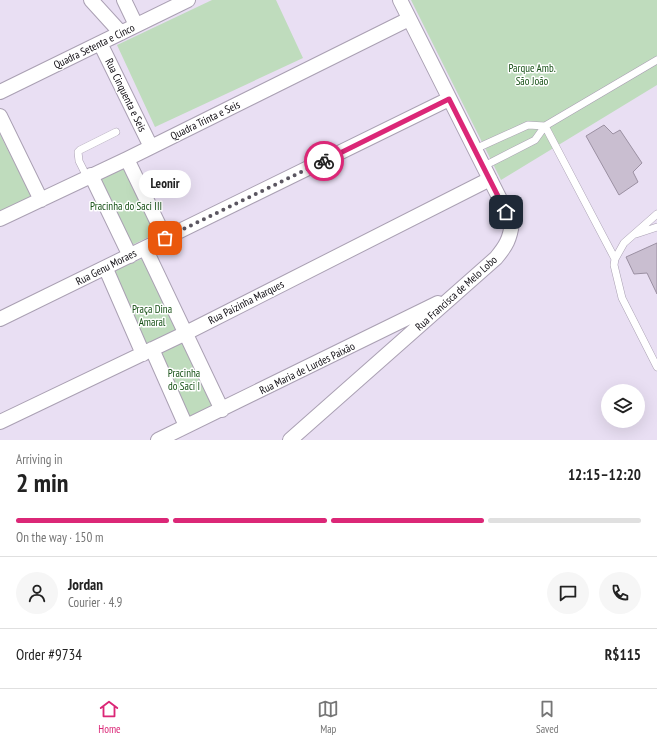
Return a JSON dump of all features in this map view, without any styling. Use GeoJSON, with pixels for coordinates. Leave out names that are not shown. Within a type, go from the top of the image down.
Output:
{"type":"FeatureCollection","features":[{"type":"Feature","properties":{"kind":"street"},"geometry":{"type":"LineString","coordinates":[[91,0],[121,33]]}},
{"type":"Feature","properties":{"kind":"street"},"geometry":{"type":"LineString","coordinates":[[124,0],[136,25]]}},
{"type":"Feature","properties":{"kind":"street","name":"Quadra Setenta e Cinco"},"geometry":{"type":"LineString","coordinates":[[0,92],[188,0]]}},
{"type":"Feature","properties":{"kind":"street","name":"Rua Francisca de Melo Lobo"},"geometry":{"type":"LineString","coordinates":[[290,440],[496,258],[504,248],[510,236],[512,223],[400,0]]}},
{"type":"Feature","properties":{"kind":"street","name":"Quadra Trinta e Seis"},"geometry":{"type":"LineString","coordinates":[[0,219],[127,159],[409,19]]}},
{"type":"Feature","properties":{"kind":"street","name":"Rua Cinquenta e Seis"},"geometry":{"type":"LineString","coordinates":[[100,43],[151,147]]}},
{"type":"Feature","properties":{"kind":"street","name":"Rua Genu Moraes"},"geometry":{"type":"LineString","coordinates":[[0,319],[106,269],[165,238],[449,99]]}},
{"type":"Feature","properties":{"kind":"street"},"geometry":{"type":"LineString","coordinates":[[0,116],[41,200]]}},
{"type":"Feature","properties":{"kind":"street"},"geometry":{"type":"LineString","coordinates":[[127,159],[165,238]]}},
{"type":"Feature","properties":{"kind":"street","name":"Rua Paizinha Marques"},"geometry":{"type":"LineString","coordinates":[[0,422],[186,333],[487,172]]}},
{"type":"Feature","properties":{"kind":"street"},"geometry":{"type":"LineString","coordinates":[[89,176],[130,256]]}},
{"type":"Feature","properties":{"kind":"street"},"geometry":{"type":"LineString","coordinates":[[145,248],[222,410]]}},
{"type":"Feature","properties":{"kind":"street"},"geometry":{"type":"LineString","coordinates":[[106,269],[148,351],[181,432]]}},
{"type":"Feature","properties":{"kind":"street","name":"Rua Maria de Lurdes Paixão"},"geometry":{"type":"LineString","coordinates":[[158,440],[181,432],[222,410],[455,295]]}},
{"type":"Feature","properties":{"kind":"lane"},"geometry":{"type":"LineString","coordinates":[[487,172],[536,140],[545,126],[657,60]]}},
{"type":"Feature","properties":{"kind":"lane"},"geometry":{"type":"LineString","coordinates":[[475,149],[528,125],[545,126]]}},
{"type":"Feature","properties":{"kind":"lane"},"geometry":{"type":"LineString","coordinates":[[545,126],[616,258]]}},
{"type":"Feature","properties":{"kind":"lane"},"geometry":{"type":"LineString","coordinates":[[89,176],[80,161],[78,152],[116,132]]}},
{"type":"Feature","properties":{"kind":"lane"},"geometry":{"type":"LineString","coordinates":[[657,214],[624,243],[616,258],[615,273],[622,298],[657,367]]}},
{"type":"Feature","properties":{"kind":"lane"},"geometry":{"type":"LineString","coordinates":[[632,236],[657,227]]}},
{"type":"Feature","properties":{"kind":"green space"},"geometry":{"type":"Polygon","coordinates":[[[212,0],[276,0],[303,58],[155,127],[117,45],[212,0]]]}},
{"type":"Feature","properties":{"kind":"green space","name":"Parque Amb. São João"},"geometry":{"type":"Polygon","coordinates":[[[411,0],[657,0],[657,85],[501,180],[411,0]]]}},
{"type":"Feature","properties":{"kind":"green space"},"geometry":{"type":"Polygon","coordinates":[[[0,134],[32,197],[0,211],[0,134]]]}},
{"type":"Feature","properties":{"kind":"green space","name":"Pracinha do Saci III"},"geometry":{"type":"Polygon","coordinates":[[[124,165],[157,233],[128,247],[95,179],[124,165]]]}},
{"type":"Feature","properties":{"kind":"green space","name":"Praça Dina Amaral"},"geometry":{"type":"Polygon","coordinates":[[[146,257],[179,329],[145,345],[113,271],[146,257]]]}},
{"type":"Feature","properties":{"kind":"green space","name":"Pracinha do Saci I"},"geometry":{"type":"Polygon","coordinates":[[[182,340],[212,406],[186,418],[156,352],[182,340]]]}},
{"type":"Feature","properties":{"kind":"building"},"geometry":{"type":"Polygon","coordinates":[[[604,125],[613,134],[620,130],[642,163],[633,172],[638,182],[619,195],[586,136],[604,125]]]}},
{"type":"Feature","properties":{"kind":"building"},"geometry":{"type":"Polygon","coordinates":[[[657,243],[657,294],[647,273],[634,274],[626,257],[657,243]]]}},
{"type":"Feature","properties":{"kind":"way so far"},"geometry":{"type":"LineString","coordinates":[[165,238],[324,161]]}},
{"type":"Feature","properties":{"kind":"place","name":"Leonir"},"geometry":{"type":"Point","coordinates":[165,238]}},
{"type":"Feature","properties":{"kind":"route"},"geometry":{"type":"LineString","coordinates":[[324,161],[449,99],[506,212]]}}]}
